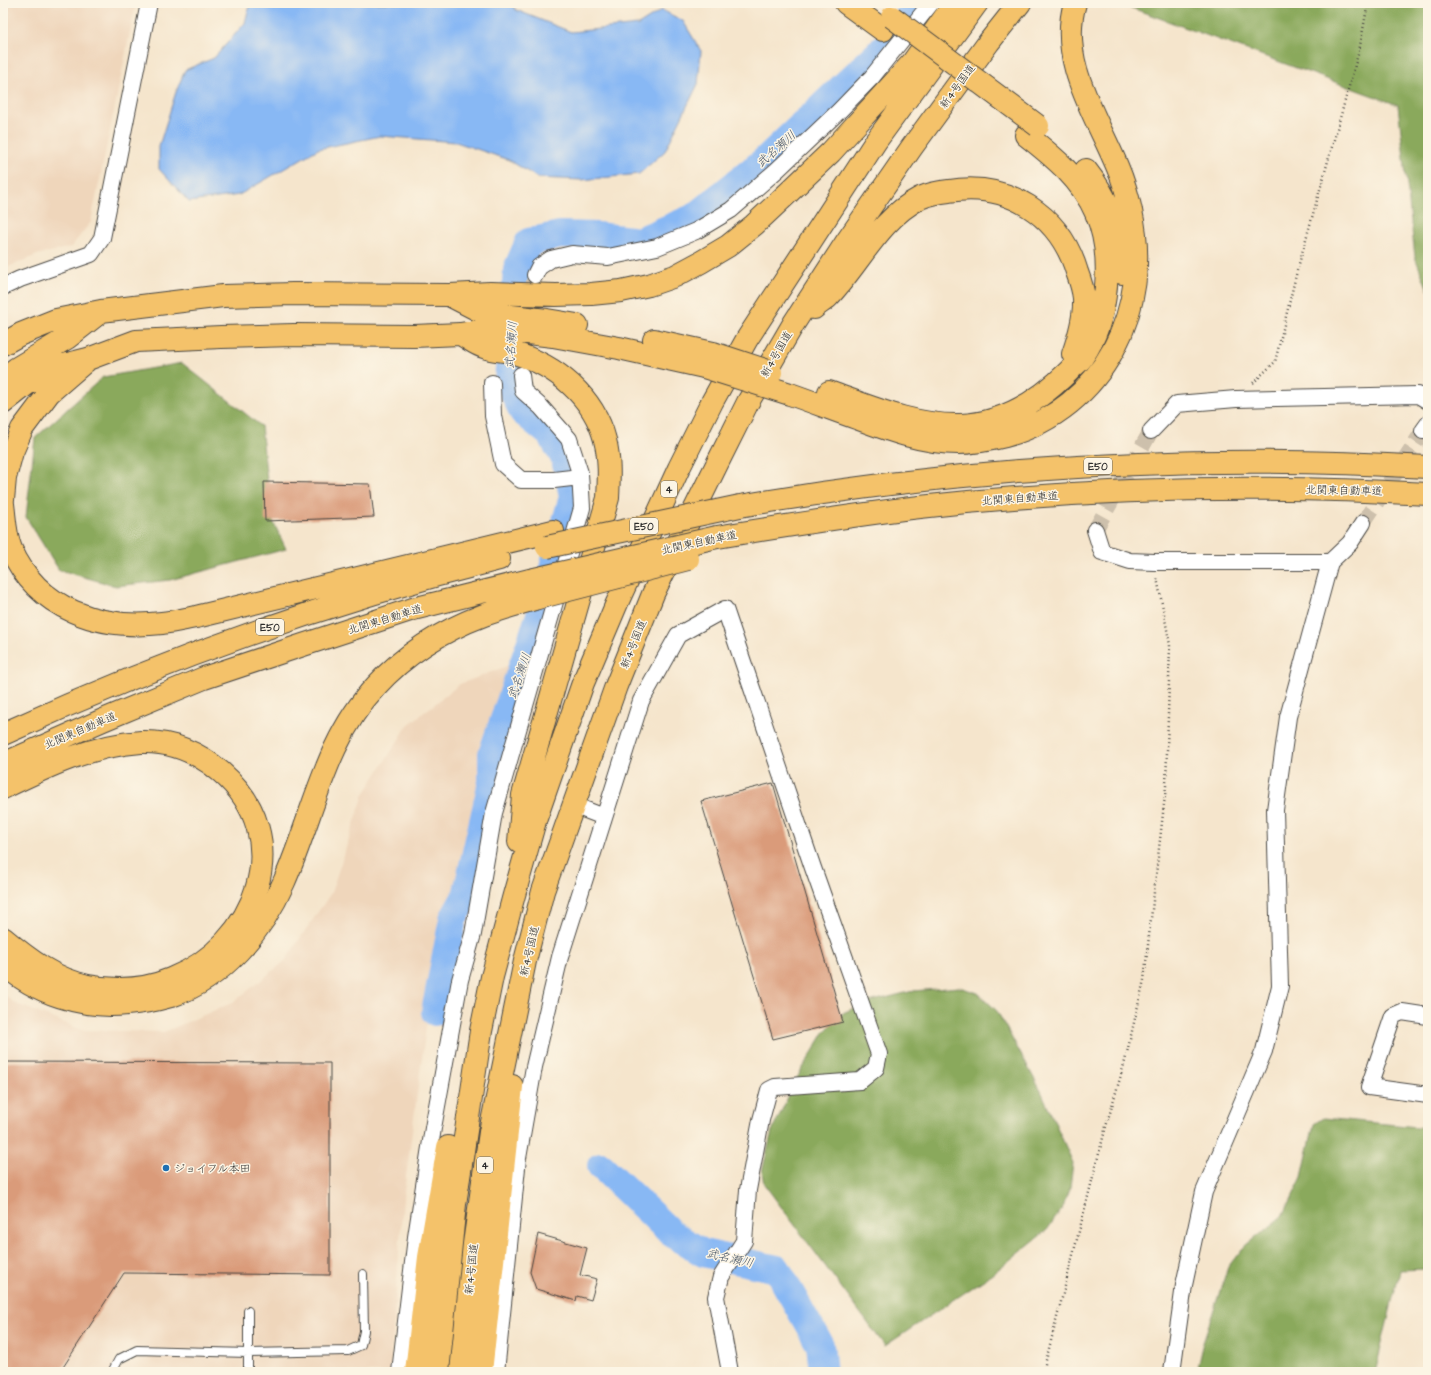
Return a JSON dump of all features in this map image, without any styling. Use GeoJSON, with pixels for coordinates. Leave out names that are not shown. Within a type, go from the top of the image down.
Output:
{"type":"FeatureCollection","features":[{"type":"Feature","properties":{"kind":"highway"},"geometry":{"type":"LineString","coordinates":[[846,3],[887,23],[1032,130],[1064,146],[1080,162],[1104,196],[1113,215],[1119,237],[1122,262],[1121,286],[1113,352]]}},
{"type":"Feature","properties":{"kind":"highway"},"geometry":{"type":"LineString","coordinates":[[872,3],[887,23]]}},
{"type":"Feature","properties":{"kind":"highway"},"geometry":{"type":"LineString","coordinates":[[3,344],[21,334],[56,320],[101,311],[224,296],[293,294],[591,294],[621,291],[649,285],[675,276],[728,246],[754,225],[831,152],[912,62],[955,3]]}},
{"type":"Feature","properties":{"kind":"highway","name":"4"},"geometry":{"type":"LineString","coordinates":[[438,1372],[455,1204],[481,1031],[492,977],[535,821],[583,683],[617,603],[676,475],[712,402],[747,339],[876,141],[977,3]]}},
{"type":"Feature","properties":{"kind":"highway","name":"新4号国道"},"geometry":{"type":"LineString","coordinates":[[461,1372],[474,1244],[490,1132],[526,961],[543,891],[616,686],[653,594],[748,402],[794,324],[847,240],[989,42],[1020,3]]}},
{"type":"Feature","properties":{"kind":"highway"},"geometry":{"type":"LineString","coordinates":[[794,387],[907,436],[935,442],[958,443],[976,442],[1019,432],[1038,424],[1072,400],[1089,385],[1113,352],[1130,309],[1136,272],[1137,254],[1132,211],[1118,166],[1082,90],[1076,68],[1071,48],[1070,28],[1074,3]]}},
{"type":"Feature","properties":{"kind":"highway"},"geometry":{"type":"LineString","coordinates":[[450,295],[484,313],[547,320],[637,336],[794,387],[912,420],[937,424],[961,425],[1006,416],[1025,407],[1043,395],[1083,356],[1101,317],[1105,298],[1107,276],[1107,256],[1103,235],[1096,214],[1086,193],[1032,130]]}},
{"type":"Feature","properties":{"kind":"highway"},"geometry":{"type":"LineString","coordinates":[[794,324],[828,297],[888,223],[906,206],[922,198],[942,192],[963,188],[984,190],[1005,195],[1024,203],[1041,215],[1055,229],[1066,244],[1074,262],[1084,297],[1083,317],[1074,353],[1064,376]]}},
{"type":"Feature","properties":{"kind":"highway"},"geometry":{"type":"LineString","coordinates":[[3,379],[17,368],[67,338],[101,311]]}},
{"type":"Feature","properties":{"kind":"highway"},"geometry":{"type":"LineString","coordinates":[[3,403],[27,384],[56,367],[88,359],[136,341],[294,335],[414,336],[460,334],[492,329],[553,336],[619,348],[709,360]]}},
{"type":"Feature","properties":{"kind":"highway"},"geometry":{"type":"LineString","coordinates":[[460,334],[484,347],[514,352],[539,363],[561,376],[576,389],[590,407],[605,440],[608,459],[608,498],[523,795],[514,894]]}},
{"type":"Feature","properties":{"kind":"highway"},"geometry":{"type":"LineString","coordinates":[[3,500],[5,478],[12,452],[22,429],[49,393],[88,359]]}},
{"type":"Feature","properties":{"kind":"highway","name":"E50"},"geometry":{"type":"LineString","coordinates":[[3,734],[109,687],[204,650],[289,620],[476,564],[550,539],[739,500],[769,501],[924,480],[1093,466],[1196,462],[1249,462],[1378,464],[1428,467]]}},
{"type":"Feature","properties":{"kind":"highway","name":"北関東自動車道"},"geometry":{"type":"LineString","coordinates":[[3,764],[204,678],[413,609],[532,590],[716,544],[842,528],[921,507],[1008,498],[1195,489],[1270,488],[1428,494]]}},
{"type":"Feature","properties":{"kind":"highway"},"geometry":{"type":"LineString","coordinates":[[3,504],[5,526],[11,548],[33,583],[46,596],[66,609],[86,617],[111,622],[134,624],[162,623],[196,617],[550,539]]}},
{"type":"Feature","properties":{"kind":"highway"},"geometry":{"type":"LineString","coordinates":[[3,963],[29,982],[51,993],[99,1005],[120,1005],[145,1002],[173,995],[196,984],[217,970],[236,954],[252,936],[269,910],[284,882],[330,760],[343,734],[359,708],[375,687],[398,664],[427,643],[453,628],[484,615],[532,590]]}},
{"type":"Feature","properties":{"kind":"highway"},"geometry":{"type":"LineString","coordinates":[[3,788],[73,757],[110,746],[142,742],[162,744],[185,749],[207,760],[228,778],[247,801],[259,829],[262,853],[260,875],[252,904],[238,926],[217,950],[200,963],[171,979],[144,987],[114,989],[86,986],[59,976],[29,959],[3,938]]}},
{"type":"Feature","properties":{"kind":"highway"},"geometry":{"type":"LineString","coordinates":[[481,1372],[526,961]]}},
{"type":"Feature","properties":{"kind":"highway"},"geometry":{"type":"LineString","coordinates":[[416,1372],[429,1257],[457,1101],[481,1031]]}},
{"type":"Feature","properties":{"kind":"street"},"geometry":{"type":"LineString","coordinates":[[3,287],[20,279],[91,254],[102,238],[149,3]]}},
{"type":"Feature","properties":{"kind":"street"},"geometry":{"type":"LineString","coordinates":[[535,275],[539,267],[551,259],[572,254],[608,257],[657,247],[696,231],[730,210],[788,159],[861,89],[931,3]]}},
{"type":"Feature","properties":{"kind":"street"},"geometry":{"type":"LineString","coordinates":[[400,1372],[416,1237],[433,1128],[460,980],[473,934],[494,812],[582,508],[580,477],[569,439],[541,407],[523,391],[521,375]]}},
{"type":"Feature","properties":{"kind":"street"},"geometry":{"type":"LineString","coordinates":[[492,383],[493,416],[503,464],[521,480],[554,480],[580,477]]}},
{"type":"Feature","properties":{"kind":"street"},"geometry":{"type":"LineString","coordinates":[[1151,431],[1177,404],[1236,400],[1418,395],[1428,401]]}},
{"type":"Feature","properties":{"kind":"street"},"geometry":{"type":"LineString","coordinates":[[1172,1372],[1184,1285],[1204,1192],[1264,1051],[1280,986],[1275,810],[1288,718],[1330,562],[1350,543],[1363,523]]}},
{"type":"Feature","properties":{"kind":"street"},"geometry":{"type":"LineString","coordinates":[[1095,530],[1102,552],[1130,561],[1330,562]]}},
{"type":"Feature","properties":{"kind":"street"},"geometry":{"type":"LineString","coordinates":[[496,1372],[518,1158],[534,1067],[560,957],[641,701],[678,635],[725,609],[813,868],[879,1054],[876,1068],[860,1081],[776,1087],[769,1090],[761,1120],[748,1190],[744,1241],[721,1277],[716,1298],[730,1372]]}},
{"type":"Feature","properties":{"kind":"street"},"geometry":{"type":"LineString","coordinates":[[573,805],[604,816]]}},
{"type":"Feature","properties":{"kind":"street"},"geometry":{"type":"LineString","coordinates":[[1428,1016],[1402,1012],[1393,1016],[1369,1087],[1428,1095]]}},
{"type":"Feature","properties":{"kind":"lane"},"geometry":{"type":"LineString","coordinates":[[112,1372],[119,1359],[137,1350],[248,1353],[348,1351],[361,1345],[364,1331],[364,1274]]}},
{"type":"Feature","properties":{"kind":"lane"},"geometry":{"type":"LineString","coordinates":[[248,1311],[248,1372]]}},
{"type":"Feature","properties":{"kind":"path"},"geometry":{"type":"LineString","coordinates":[[1236,400],[1275,362],[1297,271],[1359,51],[1368,3]]}},
{"type":"Feature","properties":{"kind":"path"},"geometry":{"type":"LineString","coordinates":[[1043,1372],[1105,1130],[1125,1061],[1144,980],[1166,787],[1170,653],[1170,645],[1154,562]]}},
{"type":"Feature","properties":{"kind":"shaded area"},"geometry":{"type":"Polygon","coordinates":[[[3,3],[136,3],[91,222],[71,247],[37,255],[3,269],[3,3]]]}},
{"type":"Feature","properties":{"kind":"shaded area"},"geometry":{"type":"Polygon","coordinates":[[[515,663],[487,756],[428,1013],[403,1199],[390,1372],[3,1372],[3,993],[14,1003],[82,1030],[164,1032],[234,1002],[284,962],[331,893],[364,794],[408,725],[460,684],[515,663]]]}},
{"type":"Feature","properties":{"kind":"green space"},"geometry":{"type":"Polygon","coordinates":[[[1118,3],[1428,3],[1428,290],[1415,257],[1398,105],[1118,3]]]}},
{"type":"Feature","properties":{"kind":"green space"},"geometry":{"type":"Polygon","coordinates":[[[182,363],[261,426],[271,517],[286,549],[170,580],[116,586],[59,570],[26,517],[35,438],[103,377],[182,363]]]}},
{"type":"Feature","properties":{"kind":"green space"},"geometry":{"type":"Polygon","coordinates":[[[959,987],[978,993],[997,1011],[1041,1091],[1073,1163],[1070,1187],[1061,1210],[1047,1230],[991,1275],[885,1346],[764,1184],[762,1172],[772,1131],[797,1078],[825,1031],[843,1013],[865,1003],[913,991],[959,987]]]}},
{"type":"Feature","properties":{"kind":"green space"},"geometry":{"type":"Polygon","coordinates":[[[1323,1118],[1428,1128],[1428,1269],[1400,1270],[1375,1372],[1196,1372],[1203,1342],[1228,1267],[1242,1249],[1283,1216],[1302,1177],[1314,1124],[1323,1118]]]}},
{"type":"Feature","properties":{"kind":"water"},"geometry":{"type":"Polygon","coordinates":[[[250,3],[511,3],[516,10],[571,32],[638,25],[662,10],[683,21],[701,51],[698,84],[665,151],[639,174],[582,180],[538,178],[509,160],[456,142],[380,136],[318,149],[239,195],[189,202],[159,169],[159,146],[176,92],[185,70],[214,58],[245,23],[250,3]]]}},
{"type":"Feature","properties":{"kind":"building"},"geometry":{"type":"Polygon","coordinates":[[[264,482],[370,484],[374,517],[265,521],[264,482]]]}},
{"type":"Feature","properties":{"kind":"building"},"geometry":{"type":"Polygon","coordinates":[[[773,783],[843,1022],[773,1039],[701,801],[773,783]]]}},
{"type":"Feature","properties":{"kind":"building","name":"ジョイフル本田"},"geometry":{"type":"Polygon","coordinates":[[[3,1062],[330,1063],[330,1275],[124,1273],[60,1372],[3,1372],[3,1062]]]}},
{"type":"Feature","properties":{"kind":"building"},"geometry":{"type":"Polygon","coordinates":[[[538,1234],[587,1248],[580,1275],[597,1279],[591,1300],[577,1296],[576,1301],[536,1289],[530,1272],[538,1234]]]}},
{"type":"Feature","properties":{"kind":"waterway","name":"武名瀬川"},"geometry":{"type":"LineString","coordinates":[[435,1012],[453,919],[466,896],[492,782],[492,754],[541,612],[573,496],[565,459],[551,435],[523,412],[508,381],[517,269],[529,242],[560,235],[597,236],[639,241],[693,218],[764,161],[887,45],[918,3]]}},
{"type":"Feature","properties":{"kind":"waterway","name":"武名瀬川"},"geometry":{"type":"LineString","coordinates":[[601,1166],[671,1233],[703,1253],[777,1269],[820,1345],[823,1372]]}},
{"type":"Feature","properties":{"kind":"tunnel"},"geometry":{"type":"LineString","coordinates":[[522,366],[535,275]]}},
{"type":"Feature","properties":{"kind":"tunnel"},"geometry":{"type":"LineString","coordinates":[[1095,530],[1151,431]]}},
{"type":"Feature","properties":{"kind":"tunnel"},"geometry":{"type":"LineString","coordinates":[[1363,523],[1423,431]]}},
{"type":"Feature","properties":{"kind":"place","name":"ジョイフル本田"},"geometry":{"type":"Point","coordinates":[166,1168]}}]}
